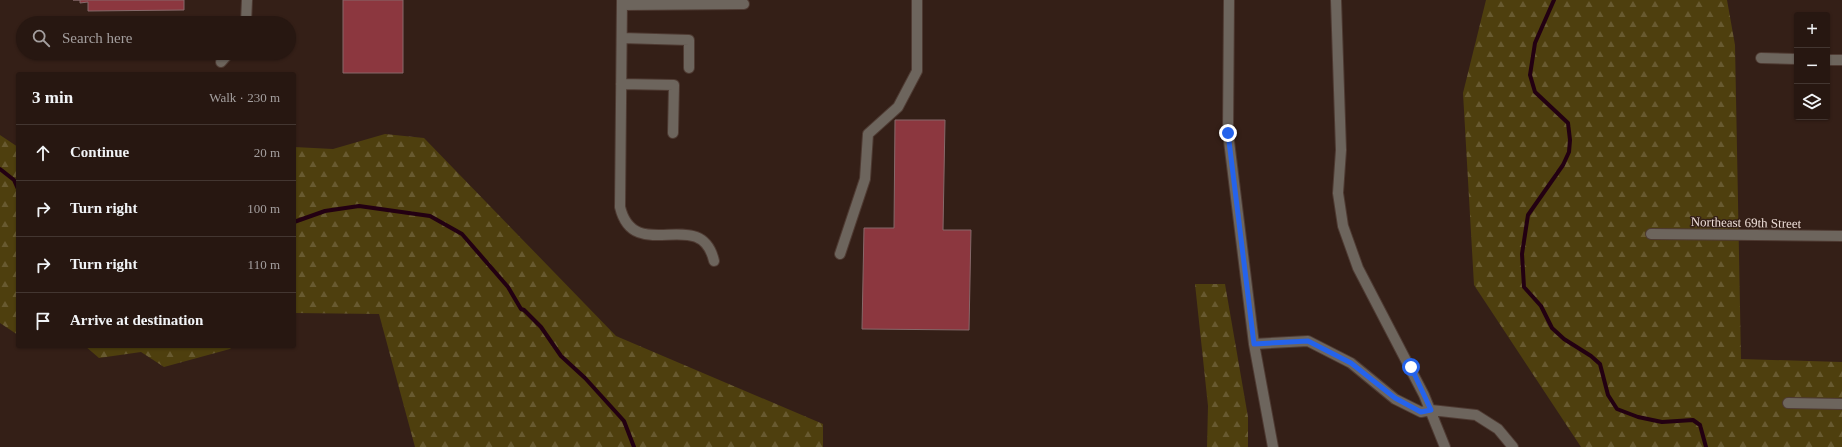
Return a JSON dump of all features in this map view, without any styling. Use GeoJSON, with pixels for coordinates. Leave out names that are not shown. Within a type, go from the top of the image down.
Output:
{"type":"FeatureCollection","features":[{"type":"Feature","properties":{"kind":"street"},"geometry":{"type":"LineString","coordinates":[[246,16],[247,0]]}},
{"type":"Feature","properties":{"kind":"street"},"geometry":{"type":"LineString","coordinates":[[840,254],[865,179],[868,134],[898,107],[917,71],[917,0]]}},
{"type":"Feature","properties":{"kind":"street"},"geometry":{"type":"LineString","coordinates":[[1229,0],[1228,133],[1254,344],[1273,447]]}},
{"type":"Feature","properties":{"kind":"street"},"geometry":{"type":"LineString","coordinates":[[1336,0],[1341,150],[1338,193],[1343,226],[1358,268],[1411,367],[1431,410],[1445,447]]}},
{"type":"Feature","properties":{"kind":"street"},"geometry":{"type":"LineString","coordinates":[[714,261],[712,250],[704,240],[695,235],[646,235],[631,229],[622,219],[620,207],[622,3],[744,4]]}},
{"type":"Feature","properties":{"kind":"street"},"geometry":{"type":"LineString","coordinates":[[622,38],[689,40],[689,68]]}},
{"type":"Feature","properties":{"kind":"street"},"geometry":{"type":"LineString","coordinates":[[1761,58],[1794,59]]}},
{"type":"Feature","properties":{"kind":"street"},"geometry":{"type":"LineString","coordinates":[[1830,60],[1842,60]]}},
{"type":"Feature","properties":{"kind":"street"},"geometry":{"type":"LineString","coordinates":[[621,84],[674,85],[673,133]]}},
{"type":"Feature","properties":{"kind":"street","name":"Northeast 69th Street"},"geometry":{"type":"LineString","coordinates":[[1650,234],[1842,236]]}},
{"type":"Feature","properties":{"kind":"street"},"geometry":{"type":"LineString","coordinates":[[1254,344],[1308,341],[1351,363],[1395,398],[1421,412],[1431,410],[1476,415],[1498,429],[1513,447]]}},
{"type":"Feature","properties":{"kind":"street"},"geometry":{"type":"LineString","coordinates":[[1788,403],[1842,404]]}},
{"type":"Feature","properties":{"kind":"green space"},"geometry":{"type":"Polygon","coordinates":[[[1486,0],[1727,0],[1735,45],[1741,359],[1842,362],[1842,447],[1581,447],[1474,285],[1463,93],[1486,0]]]}},
{"type":"Feature","properties":{"kind":"green space"},"geometry":{"type":"Polygon","coordinates":[[[385,134],[424,138],[616,336],[823,424],[823,447],[415,447],[379,314],[296,313],[296,147],[333,149],[385,134]]]}},
{"type":"Feature","properties":{"kind":"green space"},"geometry":{"type":"Polygon","coordinates":[[[0,135],[16,146],[16,334],[0,323],[0,135]]]}},
{"type":"Feature","properties":{"kind":"green space"},"geometry":{"type":"Polygon","coordinates":[[[1195,284],[1225,284],[1248,417],[1248,447],[1207,447],[1208,406],[1195,284]]]}},
{"type":"Feature","properties":{"kind":"green space"},"geometry":{"type":"Polygon","coordinates":[[[87,348],[231,348],[164,367],[141,352],[99,358],[87,348]]]}},
{"type":"Feature","properties":{"kind":"building"},"geometry":{"type":"Polygon","coordinates":[[[80,0],[184,0],[184,10],[88,11],[88,2],[80,3],[80,0]]]}},
{"type":"Feature","properties":{"kind":"building"},"geometry":{"type":"Polygon","coordinates":[[[343,0],[403,0],[403,73],[343,73],[343,0]]]}},
{"type":"Feature","properties":{"kind":"building"},"geometry":{"type":"Polygon","coordinates":[[[895,120],[945,120],[943,230],[971,230],[969,330],[862,329],[864,228],[894,228],[895,120]]]}},
{"type":"Feature","properties":{"kind":"waterway"},"geometry":{"type":"LineString","coordinates":[[1554,0],[1535,43],[1530,75],[1535,92],[1568,123],[1570,140],[1569,152],[1563,165],[1528,215],[1522,254],[1524,287],[1541,306],[1552,328],[1564,339],[1591,356],[1600,364],[1608,395],[1617,409],[1638,417],[1662,422],[1693,420],[1700,425],[1706,447]]}},
{"type":"Feature","properties":{"kind":"waterway"},"geometry":{"type":"LineString","coordinates":[[0,169],[14,180],[16,184]]}},
{"type":"Feature","properties":{"kind":"waterway"},"geometry":{"type":"LineString","coordinates":[[296,221],[325,211],[359,206],[430,216],[462,234],[508,287],[521,309],[524,310],[541,327],[561,356],[585,378],[624,421],[634,447]]}},
{"type":"Feature","properties":{"kind":"route"},"geometry":{"type":"LineString","coordinates":[[1228,133],[1254,344],[1308,341],[1351,363],[1395,398],[1421,412],[1431,410],[1411,367]]}}]}
